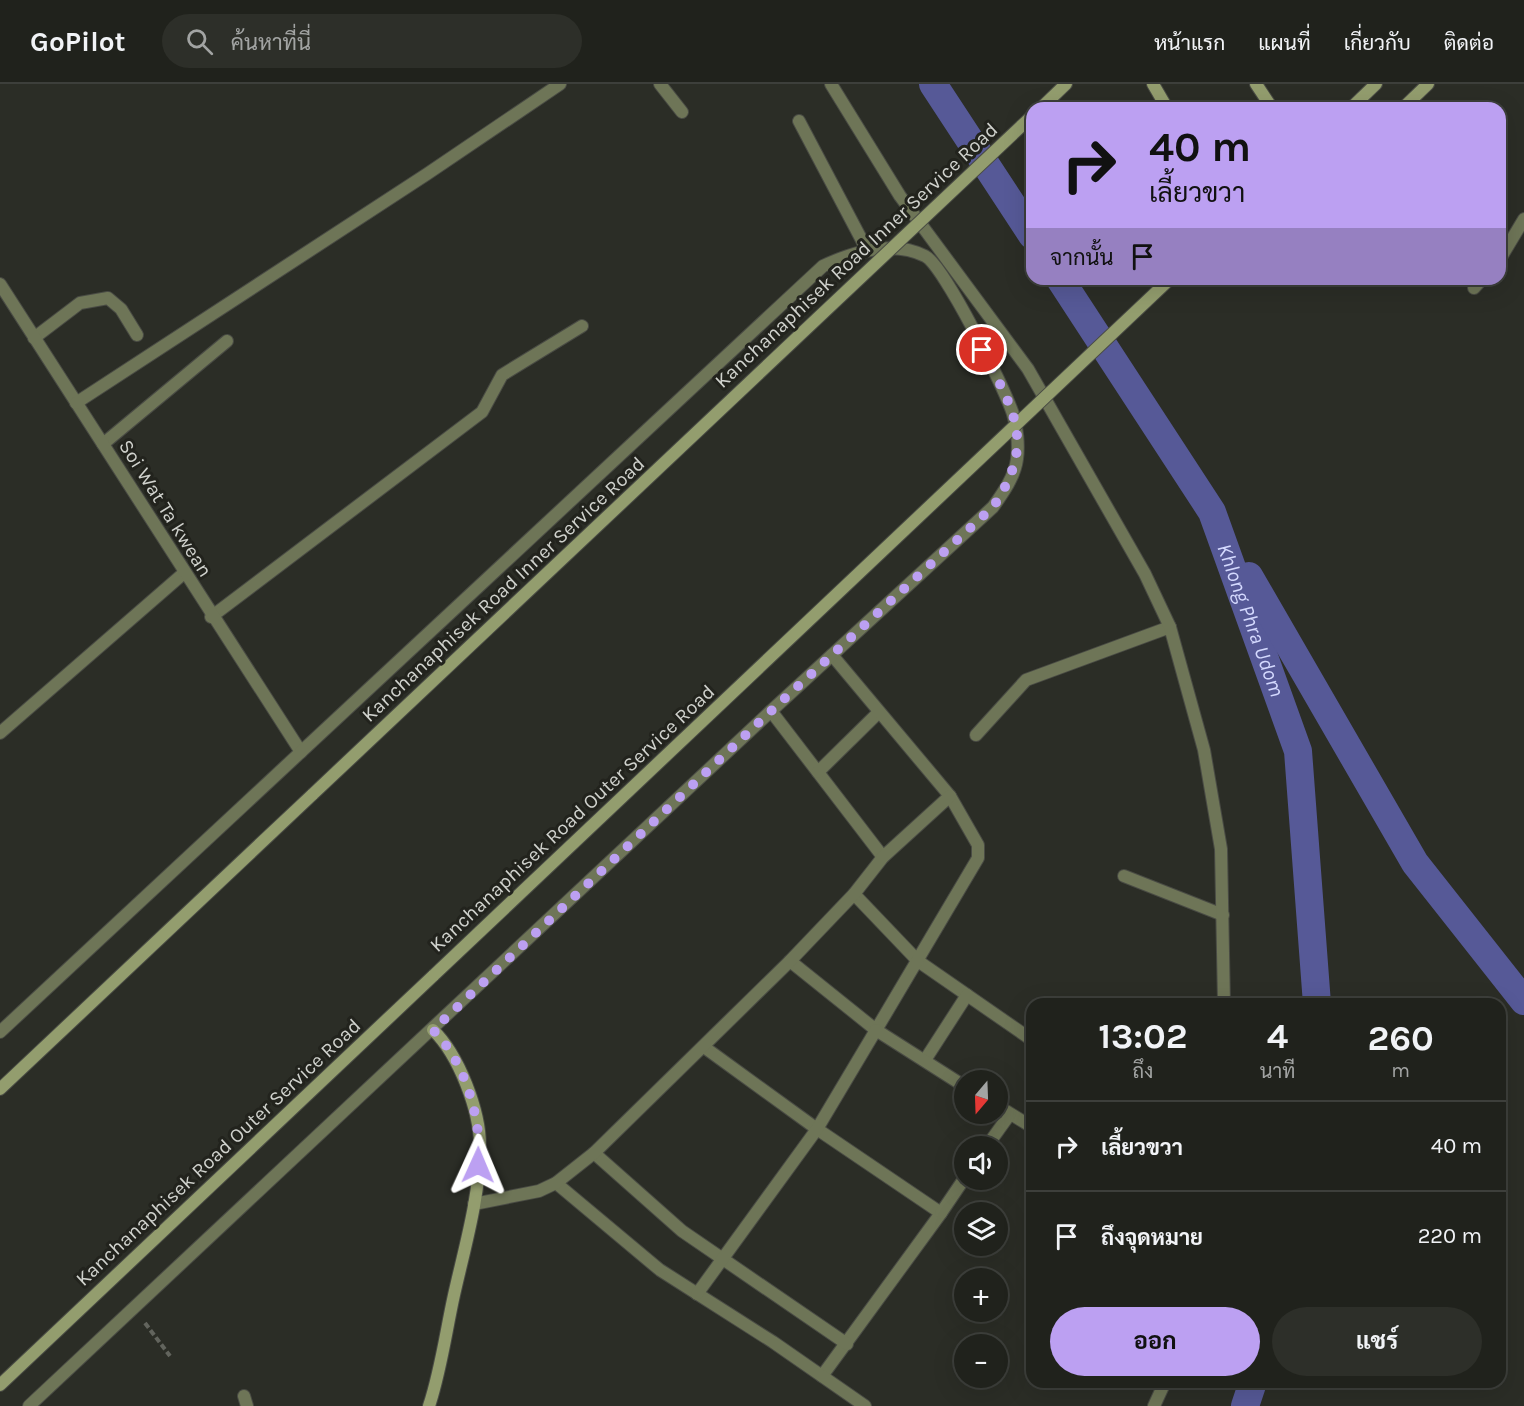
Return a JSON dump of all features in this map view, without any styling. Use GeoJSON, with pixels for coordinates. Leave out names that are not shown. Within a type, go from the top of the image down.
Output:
{"type":"FeatureCollection","features":[{"type":"Feature","properties":{"kind":"main road"},"geometry":{"type":"LineString","coordinates":[[1047,102],[1066,84]]}},
{"type":"Feature","properties":{"kind":"main road"},"geometry":{"type":"LineString","coordinates":[[1153,84],[1164,102]]}},
{"type":"Feature","properties":{"kind":"main road"},"geometry":{"type":"LineString","coordinates":[[1256,84],[1268,102]]}},
{"type":"Feature","properties":{"kind":"main road"},"geometry":{"type":"LineString","coordinates":[[1357,102],[1376,84]]}},
{"type":"Feature","properties":{"kind":"main road"},"geometry":{"type":"LineString","coordinates":[[1409,102],[1428,84]]}},
{"type":"Feature","properties":{"kind":"main road","name":"Kanchanaphisek Road Inner Service Road"},"geometry":{"type":"LineString","coordinates":[[0,1089],[1026,122]]}},
{"type":"Feature","properties":{"kind":"main road","name":"Kanchanaphisek Road Outer Service Road"},"geometry":{"type":"LineString","coordinates":[[0,1385],[1164,285]]}},
{"type":"Feature","properties":{"kind":"main road"},"geometry":{"type":"LineString","coordinates":[[432,1405],[474,1204],[480,1146],[476,1111],[456,1061],[444,1041],[433,1030]]}},
{"type":"Feature","properties":{"kind":"street"},"geometry":{"type":"LineString","coordinates":[[76,403],[427,174],[560,84]]}},
{"type":"Feature","properties":{"kind":"street"},"geometry":{"type":"LineString","coordinates":[[660,84],[682,112]]}},
{"type":"Feature","properties":{"kind":"street"},"geometry":{"type":"LineString","coordinates":[[831,84],[900,196],[1028,369],[1145,574],[1170,627],[1204,750],[1221,849],[1224,998]]}},
{"type":"Feature","properties":{"kind":"street"},"geometry":{"type":"LineString","coordinates":[[799,121],[867,250]]}},
{"type":"Feature","properties":{"kind":"street"},"geometry":{"type":"LineString","coordinates":[[1506,249],[1524,219]]}},
{"type":"Feature","properties":{"kind":"street"},"geometry":{"type":"LineString","coordinates":[[0,1032],[816,272],[846,255],[867,250],[904,250],[927,256],[956,297],[1013,414],[1017,460],[1007,487],[993,507],[771,711],[29,1406]]}},
{"type":"Feature","properties":{"kind":"street","name":"Soi Wat Ta kwean"},"geometry":{"type":"LineString","coordinates":[[0,284],[211,617],[301,752]]}},
{"type":"Feature","properties":{"kind":"street"},"geometry":{"type":"LineString","coordinates":[[34,338],[80,303],[95,298],[108,298],[116,303],[137,336]]}},
{"type":"Feature","properties":{"kind":"street"},"geometry":{"type":"LineString","coordinates":[[211,617],[482,412],[502,375],[582,326]]}},
{"type":"Feature","properties":{"kind":"street"},"geometry":{"type":"LineString","coordinates":[[103,444],[227,341]]}},
{"type":"Feature","properties":{"kind":"street"},"geometry":{"type":"LineString","coordinates":[[0,733],[184,573]]}},
{"type":"Feature","properties":{"kind":"street"},"geometry":{"type":"LineString","coordinates":[[976,735],[1026,680],[1170,627]]}},
{"type":"Feature","properties":{"kind":"street"},"geometry":{"type":"LineString","coordinates":[[697,1294],[817,1129],[978,858],[978,845],[950,796],[878,713],[832,655]]}},
{"type":"Feature","properties":{"kind":"street"},"geometry":{"type":"LineString","coordinates":[[771,711],[883,857]]}},
{"type":"Feature","properties":{"kind":"street"},"geometry":{"type":"LineString","coordinates":[[818,772],[878,713]]}},
{"type":"Feature","properties":{"kind":"street"},"geometry":{"type":"LineString","coordinates":[[474,1204],[539,1191],[556,1183],[594,1153],[790,961],[854,894],[883,857],[950,796]]}},
{"type":"Feature","properties":{"kind":"street"},"geometry":{"type":"LineString","coordinates":[[1124,876],[1223,915]]}},
{"type":"Feature","properties":{"kind":"street"},"geometry":{"type":"LineString","coordinates":[[854,894],[918,961],[1026,1036]]}},
{"type":"Feature","properties":{"kind":"street"},"geometry":{"type":"LineString","coordinates":[[790,961],[876,1030],[954,1079]]}},
{"type":"Feature","properties":{"kind":"street"},"geometry":{"type":"LineString","coordinates":[[925,1060],[967,995]]}},
{"type":"Feature","properties":{"kind":"street"},"geometry":{"type":"LineString","coordinates":[[704,1047],[817,1129],[941,1213]]}},
{"type":"Feature","properties":{"kind":"street"},"geometry":{"type":"LineString","coordinates":[[994,1136],[1010,1114],[1026,1123]]}},
{"type":"Feature","properties":{"kind":"street"},"geometry":{"type":"LineString","coordinates":[[594,1153],[681,1231],[847,1344]]}},
{"type":"Feature","properties":{"kind":"street"},"geometry":{"type":"LineString","coordinates":[[556,1183],[660,1270],[865,1406]]}},
{"type":"Feature","properties":{"kind":"street"},"geometry":{"type":"LineString","coordinates":[[822,1376],[957,1190]]}},
{"type":"Feature","properties":{"kind":"street"},"geometry":{"type":"LineString","coordinates":[[1154,1406],[1162,1388]]}},
{"type":"Feature","properties":{"kind":"path"},"geometry":{"type":"LineString","coordinates":[[134,1309],[170,1356]]}},
{"type":"Feature","properties":{"kind":"waterway","name":"Khlong Phra Udom"},"geometry":{"type":"LineString","coordinates":[[933,84],[1026,226]]}},
{"type":"Feature","properties":{"kind":"waterway","name":"Khlong Phra Udom"},"geometry":{"type":"LineString","coordinates":[[1064,285],[1212,512],[1298,751],[1317,998]]}},
{"type":"Feature","properties":{"kind":"waterway"},"geometry":{"type":"LineString","coordinates":[[1249,576],[1415,863],[1524,1001]]}},
{"type":"Feature","properties":{"kind":"waterway","name":"Khlong Phra Udom"},"geometry":{"type":"LineString","coordinates":[[1245,1406],[1251,1388]]}},
{"type":"Feature","properties":{"kind":"route"},"geometry":{"type":"LineString","coordinates":[[478,1165],[480,1146],[476,1111],[456,1061],[444,1041],[433,1030],[771,711],[993,507],[1007,487],[1017,460],[1017,435],[1013,414],[982,350]]}}]}
